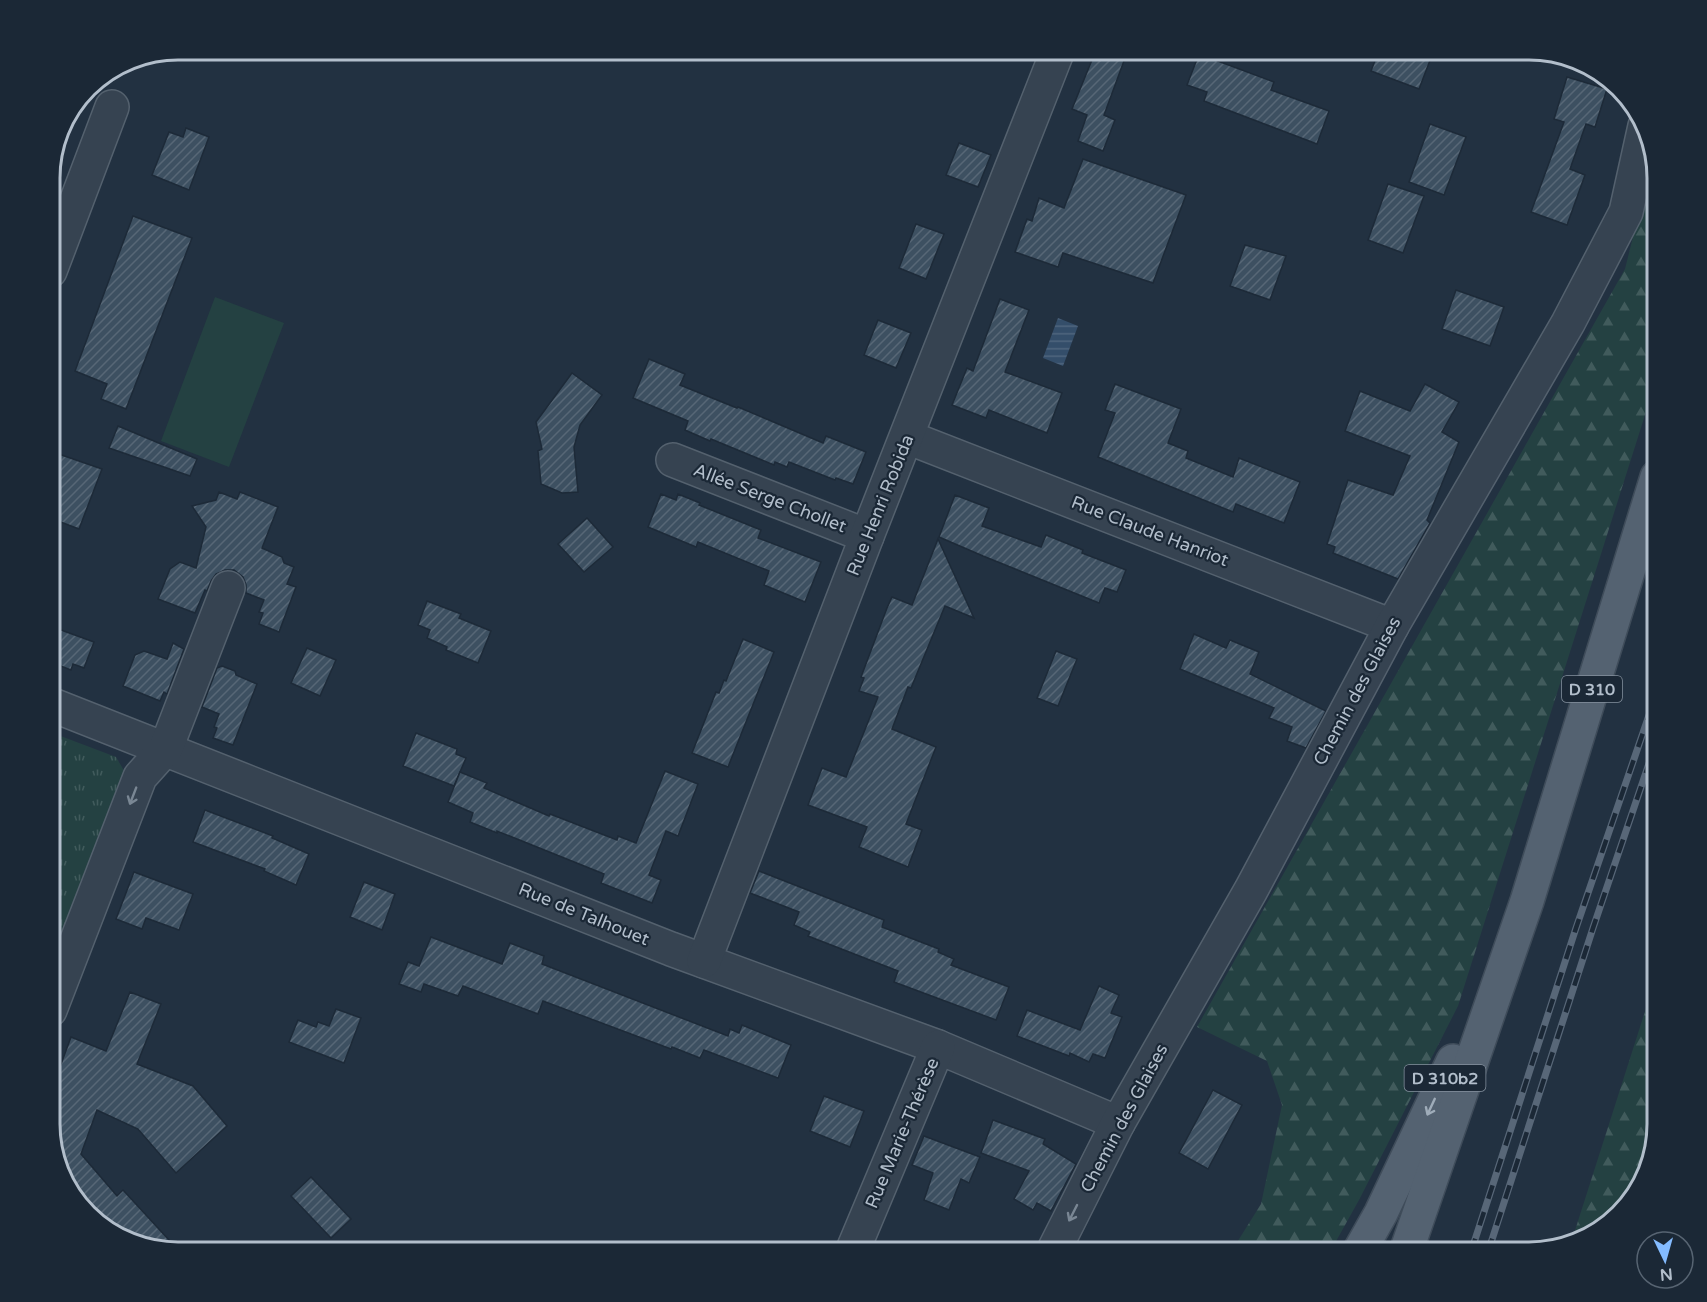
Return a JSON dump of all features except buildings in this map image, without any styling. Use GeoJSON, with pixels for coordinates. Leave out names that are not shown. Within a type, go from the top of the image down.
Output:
{"type":"FeatureCollection","features":[{"type":"Feature","properties":{"kind":"main road","name":"D 310"},"geometry":{"type":"LineString","coordinates":[[1409,1242],[1527,901],[1647,513]]}},
{"type":"Feature","properties":{"kind":"main road","name":"D 310b2"},"geometry":{"type":"LineString","coordinates":[[1365,1242],[1381,1213],[1527,901]]}},
{"type":"Feature","properties":{"kind":"street","name":"Rue Henri Robida"},"geometry":{"type":"LineString","coordinates":[[704,961],[867,536],[1054,60]]}},
{"type":"Feature","properties":{"kind":"street"},"geometry":{"type":"LineString","coordinates":[[60,245],[112,107]]}},
{"type":"Feature","properties":{"kind":"street","name":"Chemin des Glaises"},"geometry":{"type":"LineString","coordinates":[[1058,1242],[1118,1123],[1251,890],[1392,626],[1569,323],[1626,212],[1641,142]]}},
{"type":"Feature","properties":{"kind":"street","name":"Rue Claude Hanriot"},"geometry":{"type":"LineString","coordinates":[[907,437],[1392,626]]}},
{"type":"Feature","properties":{"kind":"street","name":"Allée Serge Chollet"},"geometry":{"type":"LineString","coordinates":[[674,460],[867,536]]}},
{"type":"Feature","properties":{"kind":"street"},"geometry":{"type":"LineString","coordinates":[[60,984],[140,777],[166,748],[228,588]]}},
{"type":"Feature","properties":{"kind":"street","name":"Rue de Talhouet"},"geometry":{"type":"LineString","coordinates":[[60,708],[704,961],[938,1047],[1118,1123]]}},
{"type":"Feature","properties":{"kind":"street","name":"Rue Marie-Thérèse"},"geometry":{"type":"LineString","coordinates":[[856,1242],[938,1047]]}},
{"type":"Feature","properties":{"kind":"green space"},"geometry":{"type":"Polygon","coordinates":[[[1647,181],[1647,409],[1458,1006],[1336,1242],[1237,1242],[1261,1204],[1282,1105],[1267,1061],[1197,1027],[1625,269],[1647,181]]]}},
{"type":"Feature","properties":{"kind":"green space"},"geometry":{"type":"Polygon","coordinates":[[[215,297],[284,323],[229,467],[161,441],[215,297]]]}},
{"type":"Feature","properties":{"kind":"green space"},"geometry":{"type":"Polygon","coordinates":[[[60,736],[116,757],[126,774],[60,949],[60,736]]]}},
{"type":"Feature","properties":{"kind":"green space"},"geometry":{"type":"Polygon","coordinates":[[[1647,1005],[1647,1124],[1641,1162],[1623,1196],[1601,1218],[1574,1233],[1647,1005]]]}},
{"type":"Feature","properties":{"kind":"water"},"geometry":{"type":"Polygon","coordinates":[[[1058,318],[1078,326],[1063,366],[1043,358],[1058,318]]]}},
{"type":"Feature","properties":{"kind":"railway"},"geometry":{"type":"LineString","coordinates":[[1474,1242],[1576,928],[1647,721]]}},
{"type":"Feature","properties":{"kind":"railway"},"geometry":{"type":"LineString","coordinates":[[1491,1242],[1647,769]]}}]}
